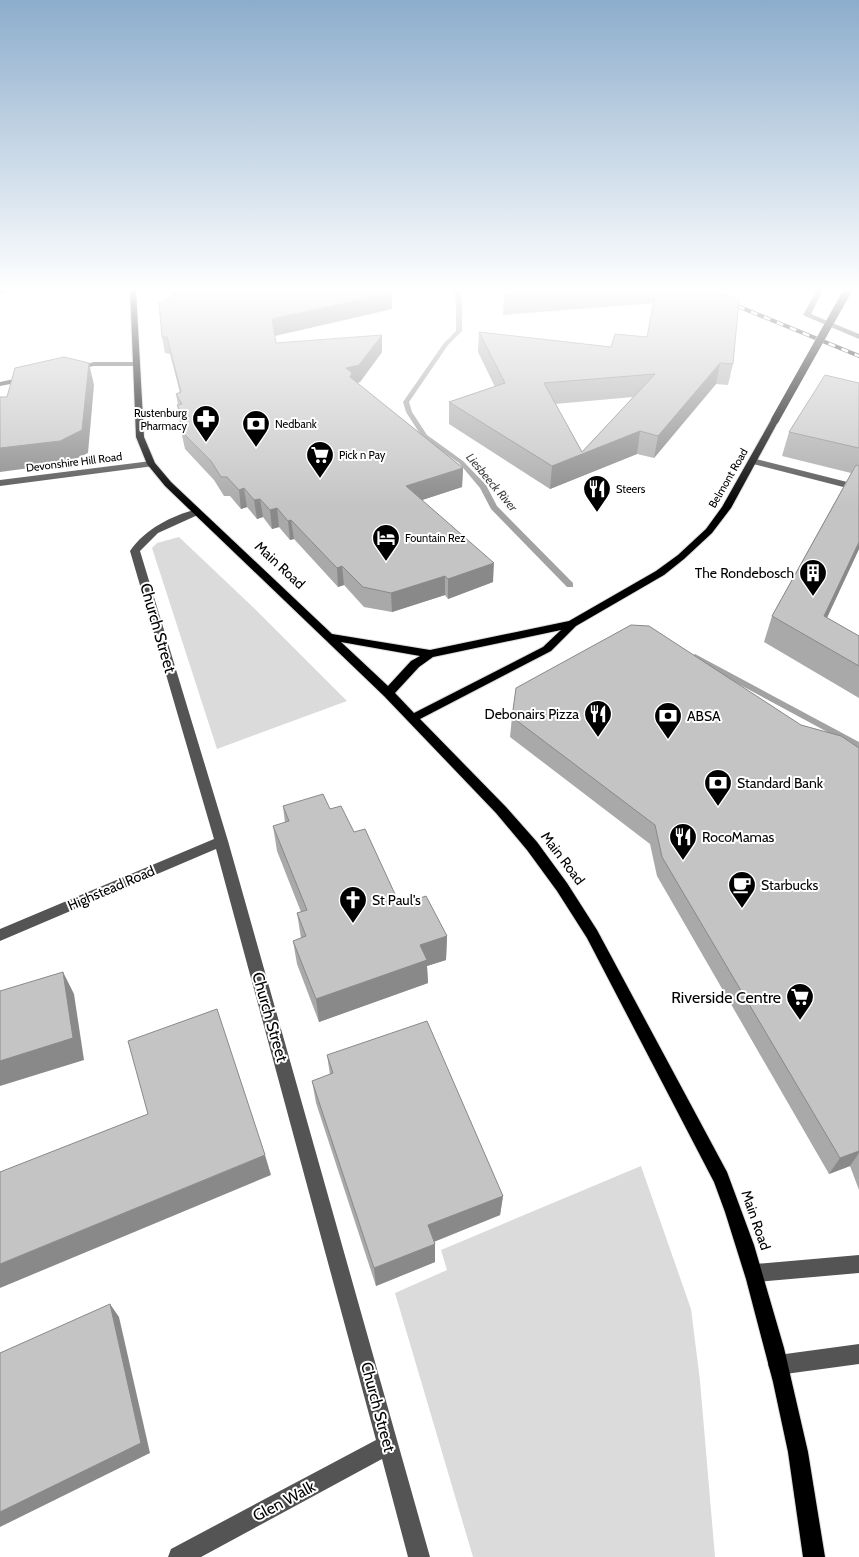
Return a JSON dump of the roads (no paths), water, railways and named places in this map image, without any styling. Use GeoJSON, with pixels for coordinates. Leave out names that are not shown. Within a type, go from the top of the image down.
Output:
{"type":"FeatureCollection","features":[{"type":"Feature","properties":{"kind":"main road","name":"Belmont Road"},"geometry":{"type":"LineString","coordinates":[[413,718],[546,649],[572,624],[646,582],[681,558],[717,522],[807,363]]}},
{"type":"Feature","properties":{"kind":"main road","name":"Main Road"},"geometry":{"type":"LineString","coordinates":[[136,364],[140,437],[152,464],[168,484],[388,693],[500,810],[532,846],[562,887],[592,934],[721,1178],[755,1273],[798,1452],[814,1557]]}},
{"type":"Feature","properties":{"kind":"main road","name":"Belmont Road"},"geometry":{"type":"LineString","coordinates":[[388,693],[415,664],[430,654],[572,624]]}},
{"type":"Feature","properties":{"kind":"main road"},"geometry":{"type":"LineString","coordinates":[[330,637],[430,654]]}},
{"type":"Feature","properties":{"kind":"street"},"geometry":{"type":"LineString","coordinates":[[64,370],[94,364],[136,364]]}},
{"type":"Feature","properties":{"kind":"street"},"geometry":{"type":"LineString","coordinates":[[0,384],[37,376]]}},
{"type":"Feature","properties":{"kind":"street"},"geometry":{"type":"LineString","coordinates":[[752,461],[859,488]]}},
{"type":"Feature","properties":{"kind":"street","name":"Devonshire Hill Road"},"geometry":{"type":"LineString","coordinates":[[0,483],[152,464]]}},
{"type":"Feature","properties":{"kind":"street","name":"Church Street"},"geometry":{"type":"LineString","coordinates":[[197,512],[148,535],[139,542],[135,550],[221,842],[419,1557]]}},
{"type":"Feature","properties":{"kind":"street","name":"Highstead Road"},"geometry":{"type":"LineString","coordinates":[[0,935],[221,842]]}},
{"type":"Feature","properties":{"kind":"street"},"geometry":{"type":"LineString","coordinates":[[755,1273],[859,1264]]}},
{"type":"Feature","properties":{"kind":"street"},"geometry":{"type":"LineString","coordinates":[[778,1365],[859,1354]]}},
{"type":"Feature","properties":{"kind":"street","name":"Glen Walk"},"geometry":{"type":"LineString","coordinates":[[179,1557],[389,1444]]}},
{"type":"Feature","properties":{"kind":"waterway","name":"Liesbeeck River"},"geometry":{"type":"LineString","coordinates":[[433,363],[406,402],[409,412],[424,436],[461,462],[483,487],[494,507],[570,585]]}},
{"type":"Feature","properties":{"kind":"waterway","name":"Liesbeeck River"},"geometry":{"type":"LineString","coordinates":[[695,657],[859,746]]}},
{"type":"Feature","properties":{"kind":"place","name":"Rustenburg Pharmacy"},"geometry":{"type":"Point","coordinates":[206,443]}},
{"type":"Feature","properties":{"kind":"place","name":"Nedbank"},"geometry":{"type":"Point","coordinates":[256,448]}},
{"type":"Feature","properties":{"kind":"place","name":"Pick n Pay"},"geometry":{"type":"Point","coordinates":[320,479]}},
{"type":"Feature","properties":{"kind":"place","name":"Steers"},"geometry":{"type":"Point","coordinates":[597,513]}},
{"type":"Feature","properties":{"kind":"place","name":"Fountain Rez"},"geometry":{"type":"Point","coordinates":[386,562]}},
{"type":"Feature","properties":{"kind":"place","name":"The Rondebosch"},"geometry":{"type":"Point","coordinates":[813,597]}},
{"type":"Feature","properties":{"kind":"place","name":"Debonairs Pizza"},"geometry":{"type":"Point","coordinates":[598,738]}},
{"type":"Feature","properties":{"kind":"place","name":"ABSA"},"geometry":{"type":"Point","coordinates":[668,740]}},
{"type":"Feature","properties":{"kind":"place","name":"Standard Bank"},"geometry":{"type":"Point","coordinates":[718,807]}},
{"type":"Feature","properties":{"kind":"place","name":"RocoMamas"},"geometry":{"type":"Point","coordinates":[683,861]}},
{"type":"Feature","properties":{"kind":"place","name":"Starbucks"},"geometry":{"type":"Point","coordinates":[742,909]}},
{"type":"Feature","properties":{"kind":"place","name":"St Paul's"},"geometry":{"type":"Point","coordinates":[353,924]}},
{"type":"Feature","properties":{"kind":"place","name":"Riverside Centre"},"geometry":{"type":"Point","coordinates":[800,1021]}}]}
